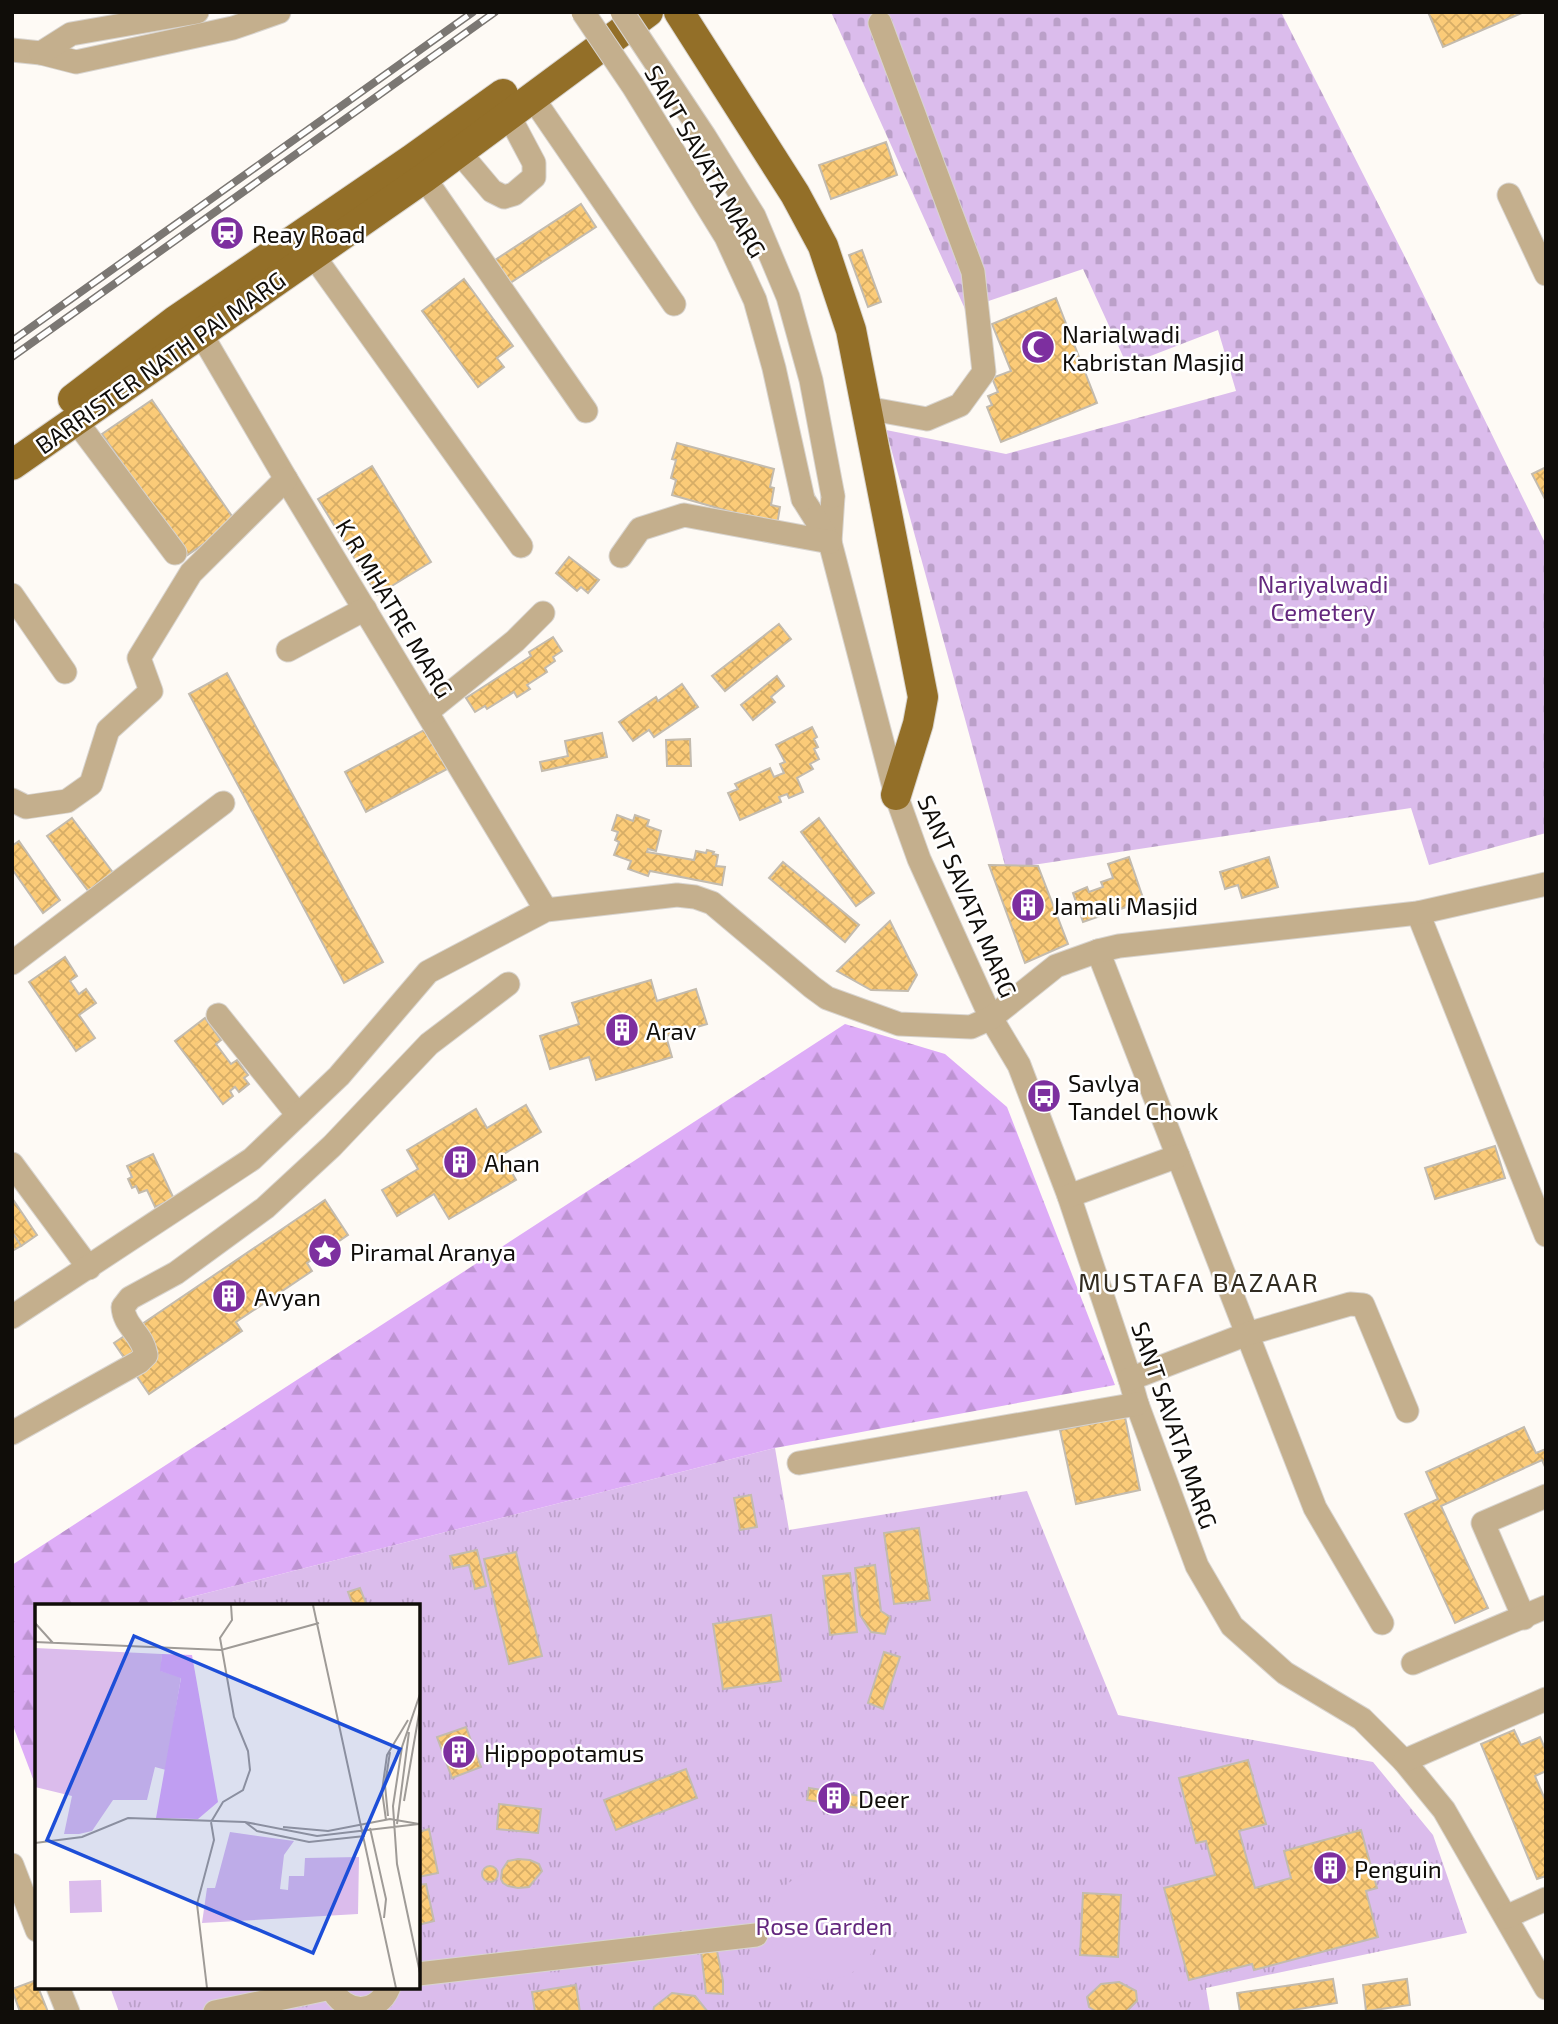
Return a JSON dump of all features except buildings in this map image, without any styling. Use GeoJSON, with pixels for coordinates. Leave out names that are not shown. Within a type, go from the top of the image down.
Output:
{"type":"FeatureCollection","features":[{"type":"Feature","properties":{"kind":"main road","name":"BARRISTER NATH PAI MARG"},"geometry":{"type":"LineString","coordinates":[[12,465],[313,255],[615,12]]}},
{"type":"Feature","properties":{"kind":"main road","name":"BARRISTER NATH PAI MARG"},"geometry":{"type":"LineString","coordinates":[[452,143],[520,106],[648,12]]}},
{"type":"Feature","properties":{"kind":"main road"},"geometry":{"type":"LineString","coordinates":[[679,12],[795,194],[823,246],[851,330],[923,697],[918,724],[896,796]]}},
{"type":"Feature","properties":{"kind":"main road","name":"BARRISTER NATH PAI MARG"},"geometry":{"type":"LineString","coordinates":[[12,442],[175,321],[417,169]]}},
{"type":"Feature","properties":{"kind":"street"},"geometry":{"type":"LineString","coordinates":[[41,53],[71,34],[197,12]]}},
{"type":"Feature","properties":{"kind":"street"},"geometry":{"type":"LineString","coordinates":[[12,50],[41,53],[76,62],[233,28],[279,12]]}},
{"type":"Feature","properties":{"kind":"street","name":"SANT SAVATA MARG"},"geometry":{"type":"LineString","coordinates":[[583,12],[634,86],[726,237],[755,300],[774,368],[803,499],[831,542]]}},
{"type":"Feature","properties":{"kind":"street","name":"SANT SAVATA MARG"},"geometry":{"type":"LineString","coordinates":[[622,12],[754,216],[788,296],[811,380],[833,496],[831,542],[896,796],[919,859],[991,1018],[1019,1065],[1069,1196],[1137,1404],[1196,1566],[1232,1626],[1284,1673],[1362,1718],[1405,1762],[1444,1810],[1546,1987]]}},
{"type":"Feature","properties":{"kind":"street"},"geometry":{"type":"LineString","coordinates":[[866,408],[927,419],[960,405],[984,372],[973,272],[880,23]]}},
{"type":"Feature","properties":{"kind":"street"},"geometry":{"type":"LineString","coordinates":[[452,143],[492,191],[504,197],[514,194],[534,177],[534,163],[520,106]]}},
{"type":"Feature","properties":{"kind":"street"},"geometry":{"type":"LineString","coordinates":[[520,106],[674,304]]}},
{"type":"Feature","properties":{"kind":"street"},"geometry":{"type":"LineString","coordinates":[[417,169],[586,411]]}},
{"type":"Feature","properties":{"kind":"street"},"geometry":{"type":"LineString","coordinates":[[1509,195],[1546,274]]}},
{"type":"Feature","properties":{"kind":"street"},"geometry":{"type":"LineString","coordinates":[[313,255],[521,546]]}},
{"type":"Feature","properties":{"kind":"street","name":"K R MHATRE MARG"},"geometry":{"type":"LineString","coordinates":[[200,332],[547,910]]}},
{"type":"Feature","properties":{"kind":"street"},"geometry":{"type":"LineString","coordinates":[[76,421],[175,554]]}},
{"type":"Feature","properties":{"kind":"street"},"geometry":{"type":"LineString","coordinates":[[12,800],[26,807],[67,801],[91,784],[108,730],[151,691],[139,657],[191,573],[286,479]]}},
{"type":"Feature","properties":{"kind":"street"},"geometry":{"type":"LineString","coordinates":[[621,556],[640,529],[684,515],[831,542]]}},
{"type":"Feature","properties":{"kind":"street"},"geometry":{"type":"LineString","coordinates":[[12,595],[65,672]]}},
{"type":"Feature","properties":{"kind":"street"},"geometry":{"type":"LineString","coordinates":[[288,650],[365,609]]}},
{"type":"Feature","properties":{"kind":"street"},"geometry":{"type":"LineString","coordinates":[[427,712],[515,641],[542,613]]}},
{"type":"Feature","properties":{"kind":"street"},"geometry":{"type":"LineString","coordinates":[[12,963],[223,803]]}},
{"type":"Feature","properties":{"kind":"street"},"geometry":{"type":"LineString","coordinates":[[12,1317],[251,1159],[339,1076],[428,972],[547,910],[677,895],[695,897],[712,903],[827,998],[899,1024],[971,1027],[991,1018],[1056,966],[1098,951],[1119,946],[1418,913],[1546,884]]}},
{"type":"Feature","properties":{"kind":"street"},"geometry":{"type":"LineString","coordinates":[[1418,913],[1546,1235]]}},
{"type":"Feature","properties":{"kind":"street"},"geometry":{"type":"LineString","coordinates":[[1098,951],[1315,1508],[1382,1623]]}},
{"type":"Feature","properties":{"kind":"street"},"geometry":{"type":"LineString","coordinates":[[12,1433],[139,1362],[146,1355],[145,1344],[124,1317],[123,1307],[130,1298],[176,1273],[265,1208],[332,1146],[429,1044],[508,985]]}},
{"type":"Feature","properties":{"kind":"street"},"geometry":{"type":"LineString","coordinates":[[218,1015],[298,1115]]}},
{"type":"Feature","properties":{"kind":"street"},"geometry":{"type":"LineString","coordinates":[[1069,1196],[1178,1156]]}},
{"type":"Feature","properties":{"kind":"street"},"geometry":{"type":"LineString","coordinates":[[12,1165],[89,1268]]}},
{"type":"Feature","properties":{"kind":"street"},"geometry":{"type":"LineString","coordinates":[[1130,1378],[1247,1334],[1350,1304],[1363,1305],[1407,1411]]}},
{"type":"Feature","properties":{"kind":"street"},"geometry":{"type":"LineString","coordinates":[[799,1463],[1137,1404]]}},
{"type":"Feature","properties":{"kind":"street"},"geometry":{"type":"LineString","coordinates":[[1524,1618],[1483,1523],[1546,1496]]}},
{"type":"Feature","properties":{"kind":"street"},"geometry":{"type":"LineString","coordinates":[[1413,1663],[1546,1607]]}},
{"type":"Feature","properties":{"kind":"street"},"geometry":{"type":"LineString","coordinates":[[1405,1762],[1546,1699]]}},
{"type":"Feature","properties":{"kind":"street"},"geometry":{"type":"LineString","coordinates":[[12,1865],[35,1925]]}},
{"type":"Feature","properties":{"kind":"street"},"geometry":{"type":"LineString","coordinates":[[1506,1917],[1546,1899]]}},
{"type":"Feature","properties":{"kind":"street"},"geometry":{"type":"LineString","coordinates":[[420,1974],[756,1935]]}},
{"type":"Feature","properties":{"kind":"street"},"geometry":{"type":"LineString","coordinates":[[59,1989],[68,2012]]}},
{"type":"Feature","properties":{"kind":"street"},"geometry":{"type":"LineString","coordinates":[[215,2012],[326,1989]]}},
{"type":"Feature","properties":{"kind":"street"},"geometry":{"type":"LineString","coordinates":[[332,1989],[347,2006],[364,2009],[380,2001],[388,1989]]}},
{"type":"Feature","properties":{"kind":"green space","name":"Nariyalwadi Cemetery"},"geometry":{"type":"Polygon","coordinates":[[[831,12],[1281,12],[1546,545],[1546,833],[1429,865],[1411,808],[1006,869],[886,430],[1006,454],[1236,391],[1218,330],[1127,365],[1083,269],[965,309],[831,12]]]}},
{"type":"Feature","properties":{"kind":"green space"},"geometry":{"type":"Polygon","coordinates":[[[845,1024],[945,1054],[1007,1107],[1115,1385],[775,1448],[164,1604],[35,1604],[35,1784],[12,1723],[12,1565],[845,1024]]]}},
{"type":"Feature","properties":{"kind":"green space"},"geometry":{"type":"Polygon","coordinates":[[[775,1448],[789,1530],[1027,1491],[1118,1715],[1373,1762],[1433,1835],[1467,1933],[1206,1988],[1210,2012],[119,2012],[111,1989],[420,1989],[420,1604],[164,1604],[775,1448]]]}},
{"type":"Feature","properties":{"kind":"green space","name":"Rose Garden"},"geometry":{"type":"Polygon","coordinates":[[[824,1870],[845,1874],[863,1886],[875,1904],[879,1925],[875,1946],[863,1964],[845,1976],[824,1980],[803,1976],[785,1964],[773,1946],[769,1925],[773,1904],[785,1886],[803,1874],[824,1870]]]}},
{"type":"Feature","properties":{"kind":"railway"},"geometry":{"type":"LineString","coordinates":[[12,341],[473,12]]}},
{"type":"Feature","properties":{"kind":"railway"},"geometry":{"type":"LineString","coordinates":[[12,357],[495,12]]}},
{"type":"Feature","properties":{"kind":"place","name":"Reay Road"},"geometry":{"type":"Point","coordinates":[227,233]}},
{"type":"Feature","properties":{"kind":"place","name":"Narialwadi Kabristan Masjid"},"geometry":{"type":"Point","coordinates":[1038,347]}},
{"type":"Feature","properties":{"kind":"place","name":"Jamali Masjid"},"geometry":{"type":"Point","coordinates":[1028,905]}},
{"type":"Feature","properties":{"kind":"place","name":"Arav"},"geometry":{"type":"Point","coordinates":[622,1030]}},
{"type":"Feature","properties":{"kind":"place","name":"Savlya Tandel Chowk"},"geometry":{"type":"Point","coordinates":[1044,1096]}},
{"type":"Feature","properties":{"kind":"place","name":"Ahan"},"geometry":{"type":"Point","coordinates":[460,1162]}},
{"type":"Feature","properties":{"kind":"place","name":"Piramal Aranya"},"geometry":{"type":"Point","coordinates":[325,1251]}},
{"type":"Feature","properties":{"kind":"place","name":"Avyan"},"geometry":{"type":"Point","coordinates":[229,1296]}},
{"type":"Feature","properties":{"kind":"place","name":"Hippopotamus"},"geometry":{"type":"Point","coordinates":[459,1752]}},
{"type":"Feature","properties":{"kind":"place","name":"Deer"},"geometry":{"type":"Point","coordinates":[834,1798]}},
{"type":"Feature","properties":{"kind":"place","name":"Penguin"},"geometry":{"type":"Point","coordinates":[1330,1868]}},
{"type":"Feature","properties":{"kind":"district","name":"MUSTAFA BAZAAR"},"geometry":{"type":"Point","coordinates":[1199,1281]}}]}
